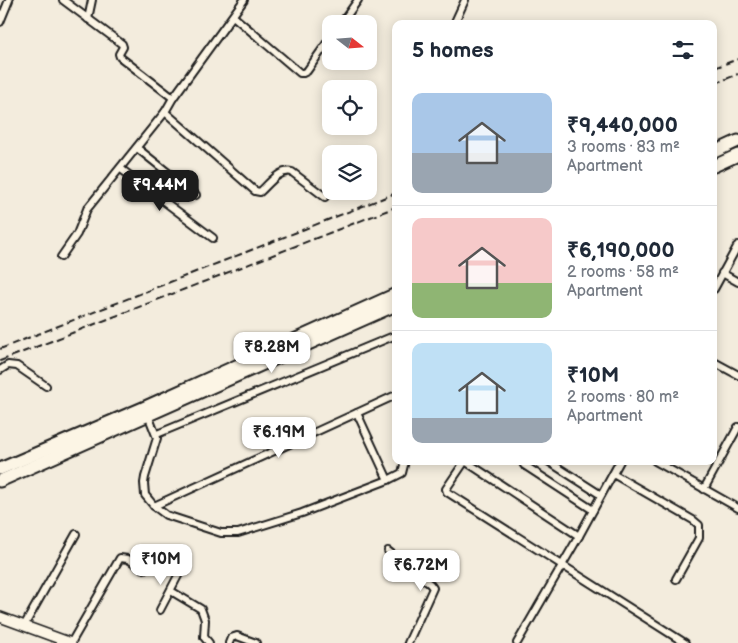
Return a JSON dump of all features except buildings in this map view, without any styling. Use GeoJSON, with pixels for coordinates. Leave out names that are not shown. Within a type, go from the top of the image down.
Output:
{"type":"FeatureCollection","features":[{"type":"Feature","properties":{"kind":"highway"},"geometry":{"type":"LineString","coordinates":[[717,151],[738,142]]}},
{"type":"Feature","properties":{"kind":"highway"},"geometry":{"type":"LineString","coordinates":[[717,165],[738,155]]}},
{"type":"Feature","properties":{"kind":"highway"},"geometry":{"type":"LineString","coordinates":[[0,469],[143,408],[392,296]]}},
{"type":"Feature","properties":{"kind":"highway"},"geometry":{"type":"LineString","coordinates":[[0,481],[392,307]]}},
{"type":"Feature","properties":{"kind":"main road"},"geometry":{"type":"LineString","coordinates":[[0,617],[58,641],[71,643]]}},
{"type":"Feature","properties":{"kind":"street"},"geometry":{"type":"LineString","coordinates":[[0,22],[9,0]]}},
{"type":"Feature","properties":{"kind":"street"},"geometry":{"type":"LineString","coordinates":[[63,0],[122,44],[123,47],[119,54],[122,58],[173,98]]}},
{"type":"Feature","properties":{"kind":"street"},"geometry":{"type":"LineString","coordinates":[[88,19],[92,0]]}},
{"type":"Feature","properties":{"kind":"street"},"geometry":{"type":"LineString","coordinates":[[61,257],[77,234],[87,209],[165,112],[173,98],[244,0]]}},
{"type":"Feature","properties":{"kind":"street"},"geometry":{"type":"LineString","coordinates":[[347,15],[358,0]]}},
{"type":"Feature","properties":{"kind":"street"},"geometry":{"type":"LineString","coordinates":[[456,20],[465,0]]}},
{"type":"Feature","properties":{"kind":"street"},"geometry":{"type":"LineString","coordinates":[[233,16],[300,73],[307,70],[322,49]]}},
{"type":"Feature","properties":{"kind":"street"},"geometry":{"type":"LineString","coordinates":[[165,112],[254,191],[260,192],[282,172],[287,171],[292,172],[322,195]]}},
{"type":"Feature","properties":{"kind":"street"},"geometry":{"type":"LineString","coordinates":[[137,148],[196,195]]}},
{"type":"Feature","properties":{"kind":"street"},"geometry":{"type":"LineString","coordinates":[[121,168],[212,238]]}},
{"type":"Feature","properties":{"kind":"street"},"geometry":{"type":"LineString","coordinates":[[717,283],[738,246]]}},
{"type":"Feature","properties":{"kind":"street"},"geometry":{"type":"LineString","coordinates":[[722,273],[738,282]]}},
{"type":"Feature","properties":{"kind":"street"},"geometry":{"type":"LineString","coordinates":[[157,434],[392,337]]}},
{"type":"Feature","properties":{"kind":"street"},"geometry":{"type":"LineString","coordinates":[[0,370],[13,364],[46,386]]}},
{"type":"Feature","properties":{"kind":"street"},"geometry":{"type":"LineString","coordinates":[[717,364],[738,375]]}},
{"type":"Feature","properties":{"kind":"street"},"geometry":{"type":"LineString","coordinates":[[154,506],[392,397]]}},
{"type":"Feature","properties":{"kind":"street"},"geometry":{"type":"LineString","coordinates":[[357,414],[388,480]]}},
{"type":"Feature","properties":{"kind":"street"},"geometry":{"type":"LineString","coordinates":[[148,415],[157,434],[144,484],[145,495],[154,506],[174,518],[228,534],[238,533],[302,512],[388,480],[402,473],[404,465]]}},
{"type":"Feature","properties":{"kind":"street"},"geometry":{"type":"LineString","coordinates":[[704,489],[738,427]]}},
{"type":"Feature","properties":{"kind":"street"},"geometry":{"type":"LineString","coordinates":[[462,465],[446,489],[447,492],[685,643]]}},
{"type":"Feature","properties":{"kind":"street"},"geometry":{"type":"LineString","coordinates":[[471,465],[579,536]]}},
{"type":"Feature","properties":{"kind":"street"},"geometry":{"type":"LineString","coordinates":[[524,465],[593,510]]}},
{"type":"Feature","properties":{"kind":"street"},"geometry":{"type":"LineString","coordinates":[[554,465],[601,495]]}},
{"type":"Feature","properties":{"kind":"street"},"geometry":{"type":"LineString","coordinates":[[516,643],[562,566],[618,465]]}},
{"type":"Feature","properties":{"kind":"street"},"geometry":{"type":"LineString","coordinates":[[662,465],[738,508]]}},
{"type":"Feature","properties":{"kind":"street"},"geometry":{"type":"LineString","coordinates":[[613,474],[699,525],[699,538],[676,579]]}},
{"type":"Feature","properties":{"kind":"street"},"geometry":{"type":"LineString","coordinates":[[24,626],[76,534]]}},
{"type":"Feature","properties":{"kind":"street"},"geometry":{"type":"LineString","coordinates":[[388,551],[433,588],[408,643]]}},
{"type":"Feature","properties":{"kind":"street"},"geometry":{"type":"LineString","coordinates":[[71,643],[120,558],[128,559],[144,569]]}},
{"type":"Feature","properties":{"kind":"street"},"geometry":{"type":"LineString","coordinates":[[160,610],[181,570]]}},
{"type":"Feature","properties":{"kind":"street"},"geometry":{"type":"LineString","coordinates":[[171,591],[202,609],[205,620],[204,637],[209,643]]}},
{"type":"Feature","properties":{"kind":"street"},"geometry":{"type":"LineString","coordinates":[[229,643],[231,638],[237,636],[256,643]]}},
{"type":"Feature","properties":{"kind":"railway"},"geometry":{"type":"LineString","coordinates":[[717,67],[738,59]]}},
{"type":"Feature","properties":{"kind":"railway"},"geometry":{"type":"LineString","coordinates":[[717,83],[738,74]]}},
{"type":"Feature","properties":{"kind":"railway"},"geometry":{"type":"LineString","coordinates":[[0,349],[392,195]]}},
{"type":"Feature","properties":{"kind":"railway"},"geometry":{"type":"LineString","coordinates":[[0,361],[392,209]]}}]}
